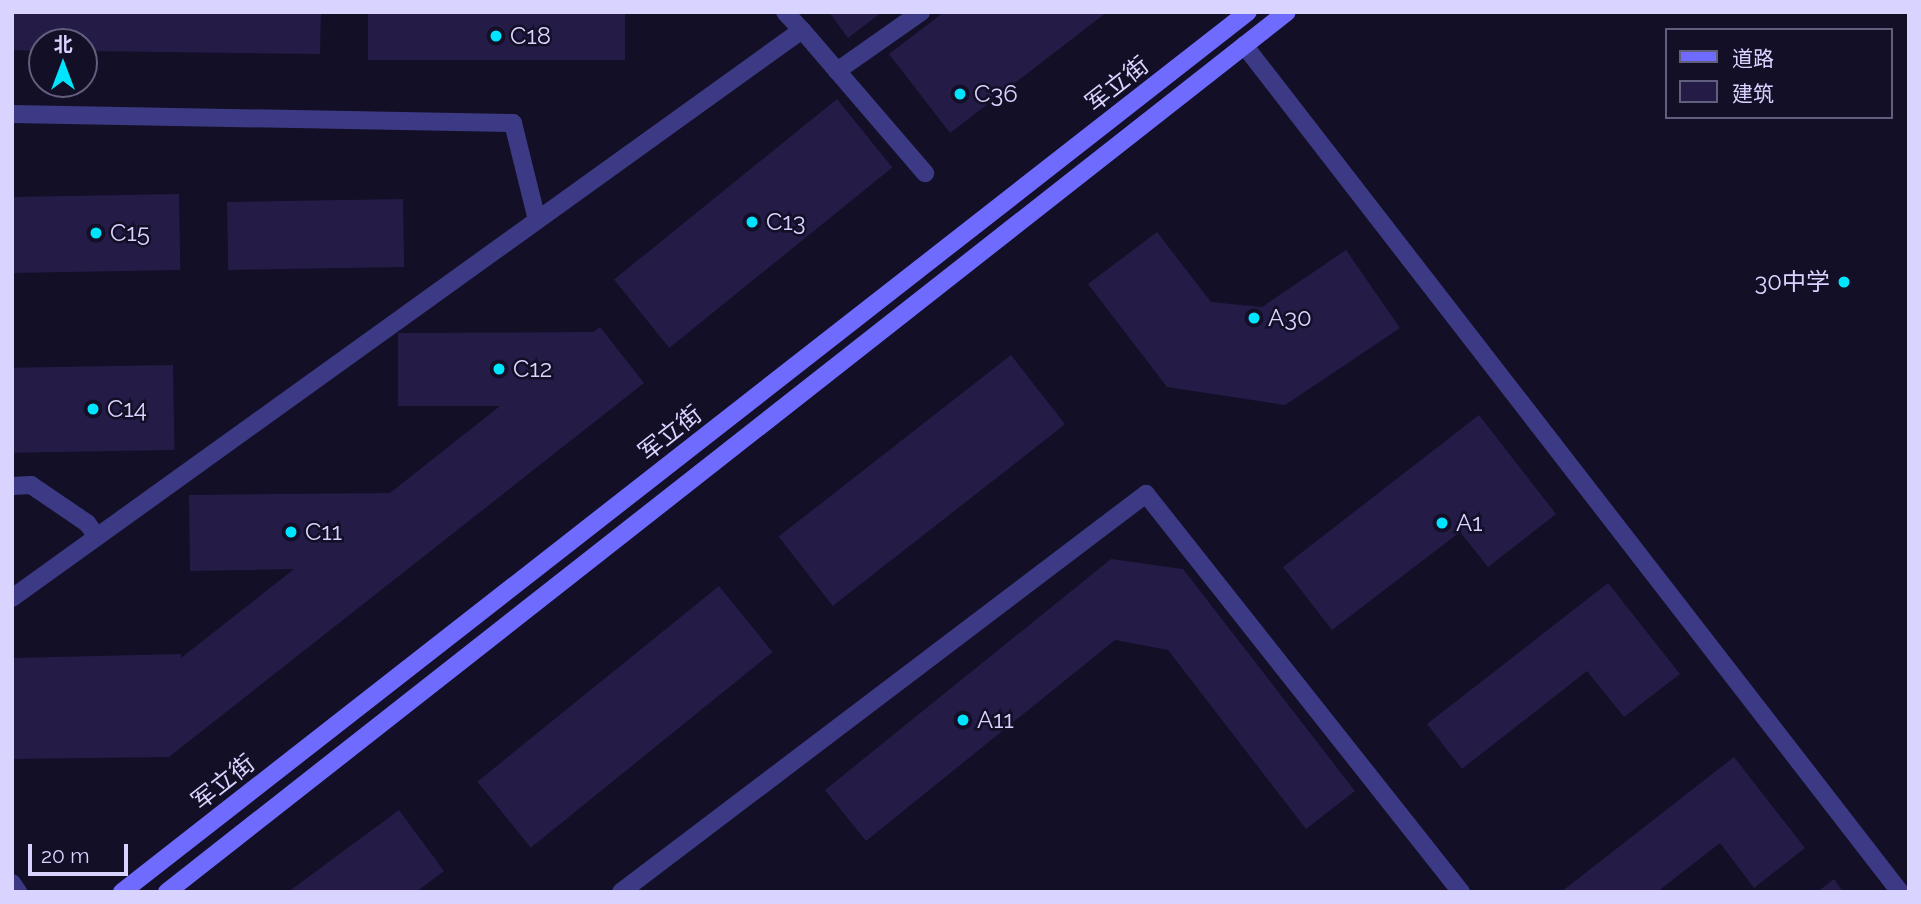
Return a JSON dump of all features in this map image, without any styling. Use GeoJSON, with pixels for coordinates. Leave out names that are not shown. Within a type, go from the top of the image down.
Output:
{"type":"FeatureCollection","features":[{"type":"Feature","properties":{"kind":"main road","name":"军立街"},"geometry":{"type":"LineString","coordinates":[[122,892],[1248,12]]}},
{"type":"Feature","properties":{"kind":"main road","name":"军立街"},"geometry":{"type":"LineString","coordinates":[[167,892],[1287,12]]}},
{"type":"Feature","properties":{"kind":"street"},"geometry":{"type":"LineString","coordinates":[[785,12],[925,173]]}},
{"type":"Feature","properties":{"kind":"street"},"geometry":{"type":"LineString","coordinates":[[837,71],[921,12]]}},
{"type":"Feature","properties":{"kind":"street"},"geometry":{"type":"LineString","coordinates":[[12,598],[802,30]]}},
{"type":"Feature","properties":{"kind":"street"},"geometry":{"type":"LineString","coordinates":[[1244,46],[1900,892]]}},
{"type":"Feature","properties":{"kind":"street"},"geometry":{"type":"LineString","coordinates":[[12,114],[513,123],[537,220]]}},
{"type":"Feature","properties":{"kind":"street"},"geometry":{"type":"LineString","coordinates":[[12,486],[31,485],[87,523],[97,537]]}},
{"type":"Feature","properties":{"kind":"street"},"geometry":{"type":"LineString","coordinates":[[621,892],[1146,494],[1461,892]]}},
{"type":"Feature","properties":{"kind":"street"},"geometry":{"type":"LineString","coordinates":[[12,883],[18,892]]}},
{"type":"Feature","properties":{"kind":"building"},"geometry":{"type":"Polygon","coordinates":[[[12,12],[321,12],[320,54],[98,51],[98,28],[28,28],[28,51],[12,50],[12,12]]]}},
{"type":"Feature","properties":{"kind":"building","name":"C18"},"geometry":{"type":"Polygon","coordinates":[[[368,12],[625,12],[625,60],[368,60],[368,12]]]}},
{"type":"Feature","properties":{"kind":"building"},"geometry":{"type":"Polygon","coordinates":[[[829,12],[882,12],[848,38],[829,12]]]}},
{"type":"Feature","properties":{"kind":"building","name":"C36"},"geometry":{"type":"Polygon","coordinates":[[[944,12],[1107,12],[950,133],[889,54],[944,12]]]}},
{"type":"Feature","properties":{"kind":"building","name":"C13"},"geometry":{"type":"Polygon","coordinates":[[[837,99],[892,167],[669,348],[614,280],[837,99]]]}},
{"type":"Feature","properties":{"kind":"building","name":"C15"},"geometry":{"type":"Polygon","coordinates":[[[179,194],[180,270],[13,273],[12,197],[179,194]]]}},
{"type":"Feature","properties":{"kind":"building"},"geometry":{"type":"Polygon","coordinates":[[[403,199],[404,267],[228,270],[227,202],[403,199]]]}},
{"type":"Feature","properties":{"kind":"building","name":"A30"},"geometry":{"type":"Polygon","coordinates":[[[1157,232],[1211,302],[1262,307],[1346,250],[1400,328],[1285,405],[1167,387],[1088,284],[1157,232]]]}},
{"type":"Feature","properties":{"kind":"building"},"geometry":{"type":"Polygon","coordinates":[[[600,327],[644,383],[169,757],[12,759],[12,658],[181,654],[181,658],[294,569],[190,571],[189,495],[390,493],[500,406],[398,406],[398,333],[593,332],[600,327]]]}},
{"type":"Feature","properties":{"kind":"building"},"geometry":{"type":"Polygon","coordinates":[[[1011,355],[1065,424],[833,606],[779,537],[1011,355]]]}},
{"type":"Feature","properties":{"kind":"building","name":"C14"},"geometry":{"type":"Polygon","coordinates":[[[173,365],[174,450],[14,453],[12,368],[173,365]]]}},
{"type":"Feature","properties":{"kind":"building","name":"A1"},"geometry":{"type":"Polygon","coordinates":[[[1479,415],[1556,514],[1488,567],[1460,532],[1332,630],[1283,567],[1479,415]]]}},
{"type":"Feature","properties":{"kind":"building","name":"A11"},"geometry":{"type":"Polygon","coordinates":[[[1111,559],[1183,569],[1355,791],[1306,829],[1168,650],[1115,640],[866,841],[825,790],[1111,559]]]}},
{"type":"Feature","properties":{"kind":"building"},"geometry":{"type":"Polygon","coordinates":[[[1608,583],[1680,674],[1624,717],[1587,671],[1462,769],[1427,724],[1608,583]]]}},
{"type":"Feature","properties":{"kind":"building"},"geometry":{"type":"Polygon","coordinates":[[[719,586],[772,652],[531,848],[477,782],[719,586]]]}},
{"type":"Feature","properties":{"kind":"building"},"geometry":{"type":"Polygon","coordinates":[[[1734,757],[1805,848],[1754,888],[1720,843],[1657,892],[1561,892],[1734,757]]]}},
{"type":"Feature","properties":{"kind":"building"},"geometry":{"type":"Polygon","coordinates":[[[399,810],[444,871],[416,892],[288,892],[399,810]]]}},
{"type":"Feature","properties":{"kind":"building"},"geometry":{"type":"Polygon","coordinates":[[[1834,879],[1843,892],[1817,892],[1834,879]]]}},
{"type":"Feature","properties":{"kind":"place","name":"C18"},"geometry":{"type":"Point","coordinates":[496,36]}},
{"type":"Feature","properties":{"kind":"place","name":"C36"},"geometry":{"type":"Point","coordinates":[960,94]}},
{"type":"Feature","properties":{"kind":"place","name":"C13"},"geometry":{"type":"Point","coordinates":[752,222]}},
{"type":"Feature","properties":{"kind":"place","name":"C15"},"geometry":{"type":"Point","coordinates":[96,233]}},
{"type":"Feature","properties":{"kind":"place","name":"30中学"},"geometry":{"type":"Point","coordinates":[1844,282]}},
{"type":"Feature","properties":{"kind":"place","name":"A30"},"geometry":{"type":"Point","coordinates":[1254,318]}},
{"type":"Feature","properties":{"kind":"place","name":"C12"},"geometry":{"type":"Point","coordinates":[499,369]}},
{"type":"Feature","properties":{"kind":"place","name":"C14"},"geometry":{"type":"Point","coordinates":[93,409]}},
{"type":"Feature","properties":{"kind":"place","name":"A1"},"geometry":{"type":"Point","coordinates":[1442,523]}},
{"type":"Feature","properties":{"kind":"place","name":"C11"},"geometry":{"type":"Point","coordinates":[291,532]}},
{"type":"Feature","properties":{"kind":"place","name":"A11"},"geometry":{"type":"Point","coordinates":[963,720]}}]}
